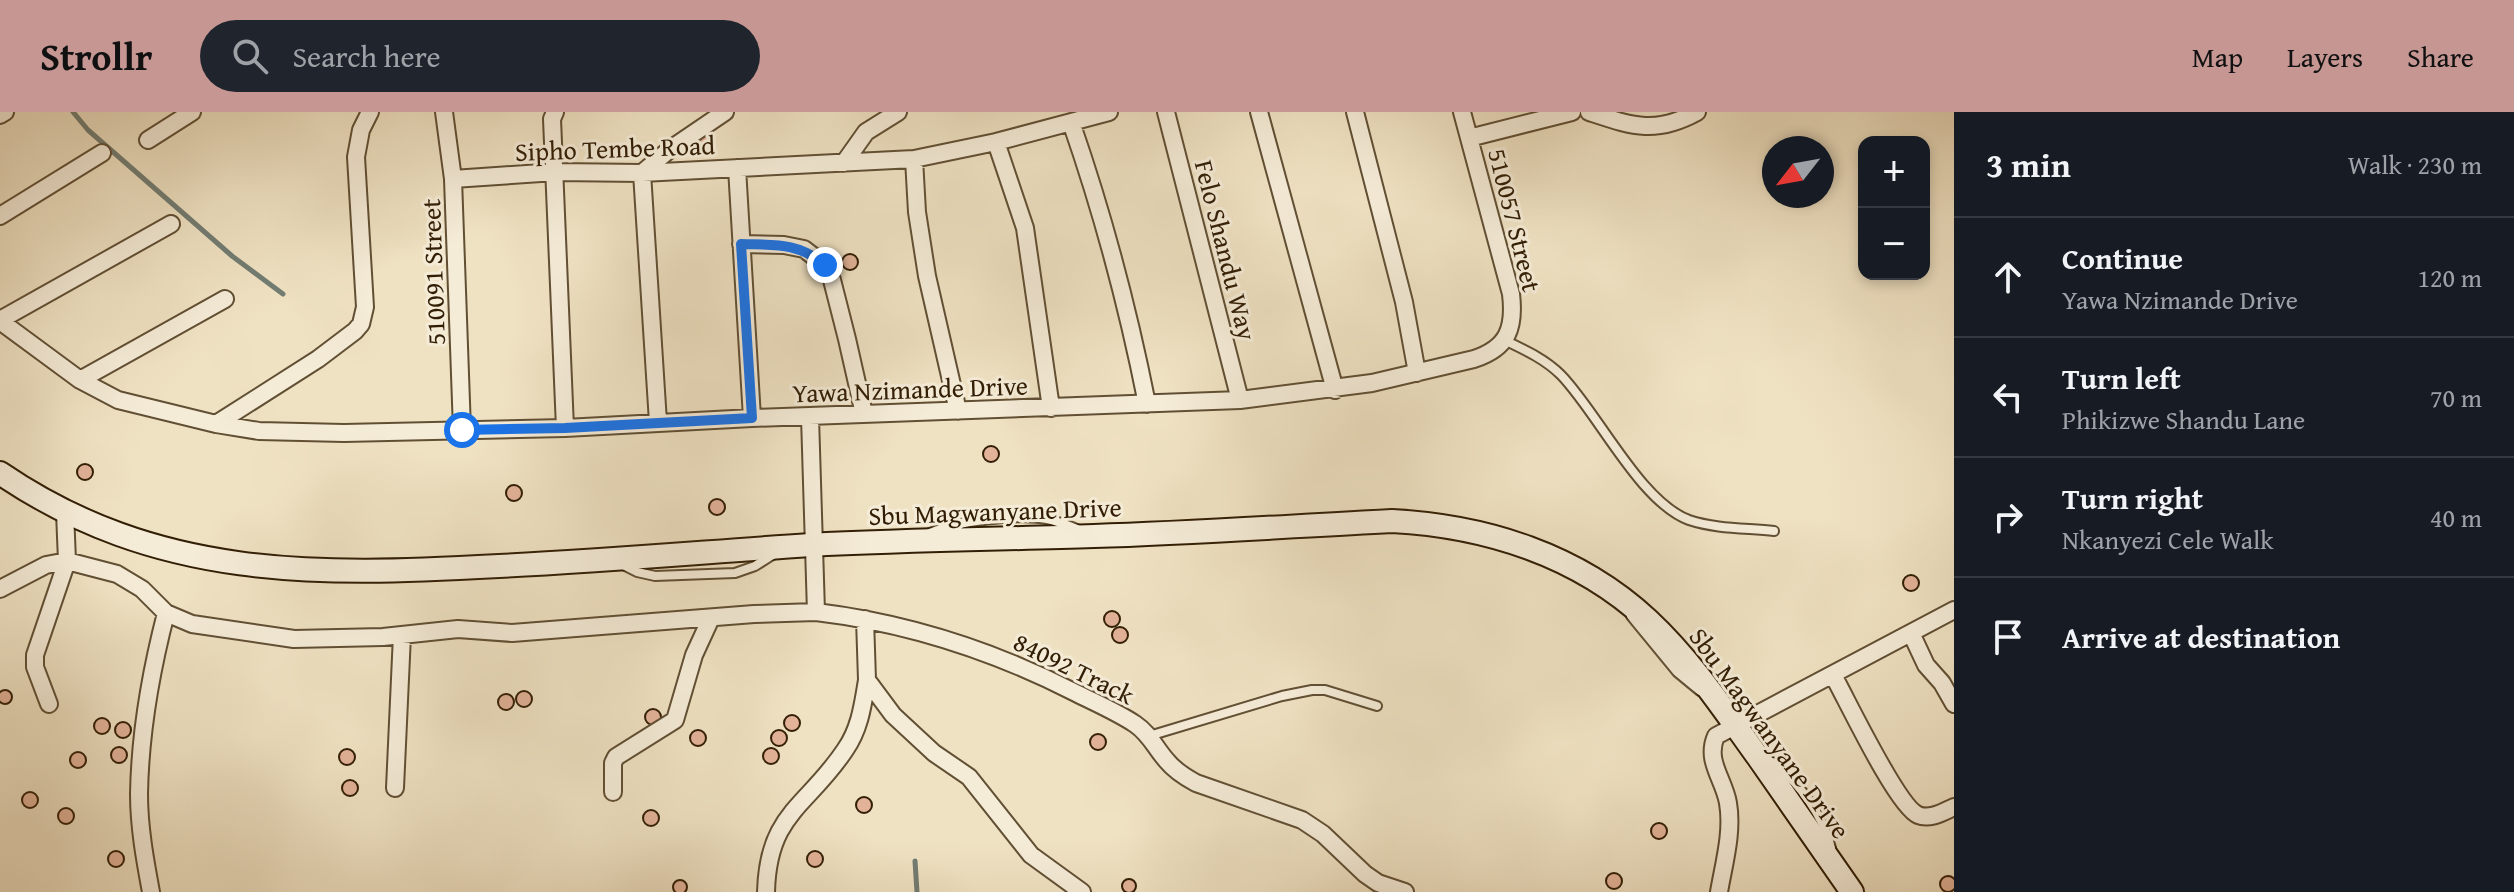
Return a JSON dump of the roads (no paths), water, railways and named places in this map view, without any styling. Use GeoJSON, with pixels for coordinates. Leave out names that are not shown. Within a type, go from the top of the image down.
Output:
{"type":"FeatureCollection","features":[{"type":"Feature","properties":{"kind":"main road","name":"Sbu Magwanyane Drive"},"geometry":{"type":"LineString","coordinates":[[0,473],[65,512],[127,539],[159,549],[203,559],[337,572],[614,561],[813,545],[1096,536],[1392,521],[1429,523],[1493,536],[1537,550],[1566,564],[1619,597],[1647,619],[1720,705],[1852,892]]}},
{"type":"Feature","properties":{"kind":"street"},"geometry":{"type":"LineString","coordinates":[[148,140],[192,112]]}},
{"type":"Feature","properties":{"kind":"street"},"geometry":{"type":"LineString","coordinates":[[216,424],[318,359],[361,324],[365,307],[356,157],[358,137],[370,112]]}},
{"type":"Feature","properties":{"kind":"street","name":"510091 Street"},"geometry":{"type":"LineString","coordinates":[[444,112],[453,179],[462,430]]}},
{"type":"Feature","properties":{"kind":"street"},"geometry":{"type":"LineString","coordinates":[[555,112],[552,119],[565,428]]}},
{"type":"Feature","properties":{"kind":"street"},"geometry":{"type":"LineString","coordinates":[[658,422],[642,173],[681,141],[725,112]]}},
{"type":"Feature","properties":{"kind":"street"},"geometry":{"type":"LineString","coordinates":[[844,163],[866,132],[898,112]]}},
{"type":"Feature","properties":{"kind":"street","name":"Sipho Tembe Road"},"geometry":{"type":"LineString","coordinates":[[453,179],[556,172],[642,173],[914,159],[996,142],[1061,120],[1109,112]]}},
{"type":"Feature","properties":{"kind":"street","name":"Felo Shandu Way"},"geometry":{"type":"LineString","coordinates":[[1166,112],[1240,400]]}},
{"type":"Feature","properties":{"kind":"street"},"geometry":{"type":"LineString","coordinates":[[1259,112],[1335,390]]}},
{"type":"Feature","properties":{"kind":"street"},"geometry":{"type":"LineString","coordinates":[[1355,112],[1404,302],[1417,373]]}},
{"type":"Feature","properties":{"kind":"street","name":"510057 Street"},"geometry":{"type":"LineString","coordinates":[[1462,112],[1511,294],[1513,312],[1504,340]]}},
{"type":"Feature","properties":{"kind":"street"},"geometry":{"type":"LineString","coordinates":[[1469,138],[1572,112]]}},
{"type":"Feature","properties":{"kind":"street"},"geometry":{"type":"LineString","coordinates":[[1589,112],[1651,128],[1665,127],[1697,112]]}},
{"type":"Feature","properties":{"kind":"street"},"geometry":{"type":"LineString","coordinates":[[1061,120],[1099,206],[1131,326],[1147,404]]}},
{"type":"Feature","properties":{"kind":"street"},"geometry":{"type":"LineString","coordinates":[[996,142],[1025,228],[1051,408]]}},
{"type":"Feature","properties":{"kind":"street"},"geometry":{"type":"LineString","coordinates":[[0,216],[102,153]]}},
{"type":"Feature","properties":{"kind":"street"},"geometry":{"type":"LineString","coordinates":[[914,159],[917,212],[927,276],[958,411]]}},
{"type":"Feature","properties":{"kind":"street"},"geometry":{"type":"LineString","coordinates":[[737,168],[752,418]]}},
{"type":"Feature","properties":{"kind":"street"},"geometry":{"type":"LineString","coordinates":[[0,320],[171,224]]}},
{"type":"Feature","properties":{"kind":"street"},"geometry":{"type":"LineString","coordinates":[[741,244],[784,245],[804,249],[825,265],[832,280],[864,414]]}},
{"type":"Feature","properties":{"kind":"street"},"geometry":{"type":"LineString","coordinates":[[80,380],[225,299]]}},
{"type":"Feature","properties":{"kind":"street","name":"Yawa Nzimande Drive"},"geometry":{"type":"LineString","coordinates":[[0,320],[80,380],[118,400],[259,431],[344,433],[565,428],[1240,400],[1335,390],[1417,373],[1488,354],[1504,340]]}},
{"type":"Feature","properties":{"kind":"street"},"geometry":{"type":"LineString","coordinates":[[810,417],[816,612]]}},
{"type":"Feature","properties":{"kind":"street"},"geometry":{"type":"LineString","coordinates":[[49,704],[39,682],[35,655],[67,561],[65,512]]}},
{"type":"Feature","properties":{"kind":"street"},"geometry":{"type":"LineString","coordinates":[[0,589],[46,565],[67,561],[117,574],[142,589],[166,613],[151,676],[140,773],[141,835],[151,892]]}},
{"type":"Feature","properties":{"kind":"street"},"geometry":{"type":"LineString","coordinates":[[1719,892],[1729,819],[1725,790],[1712,759],[1716,736],[1954,610]]}},
{"type":"Feature","properties":{"kind":"street","name":"84092 Track"},"geometry":{"type":"LineString","coordinates":[[166,613],[192,624],[268,637],[340,639],[458,629],[512,633],[816,612],[933,634],[1018,665],[1116,713],[1149,736],[1180,774],[1196,783],[1302,820],[1323,834],[1365,874],[1378,883],[1405,892]]}},
{"type":"Feature","properties":{"kind":"street"},"geometry":{"type":"LineString","coordinates":[[613,792],[613,763],[616,757],[675,720],[694,655],[711,618]]}},
{"type":"Feature","properties":{"kind":"street"},"geometry":{"type":"LineString","coordinates":[[766,892],[770,854],[780,826],[844,751],[861,716],[867,680],[865,619]]}},
{"type":"Feature","properties":{"kind":"street"},"geometry":{"type":"LineString","coordinates":[[1911,633],[1926,665],[1942,683],[1954,704]]}},
{"type":"Feature","properties":{"kind":"street"},"geometry":{"type":"LineString","coordinates":[[395,788],[402,635]]}},
{"type":"Feature","properties":{"kind":"street"},"geometry":{"type":"LineString","coordinates":[[1833,675],[1888,777],[1909,808],[1916,815],[1925,817],[1954,807]]}},
{"type":"Feature","properties":{"kind":"street"},"geometry":{"type":"LineString","coordinates":[[867,680],[893,715],[934,753],[969,777],[1031,855],[1082,892]]}},
{"type":"Feature","properties":{"kind":"lane"},"geometry":{"type":"LineString","coordinates":[[1504,340],[1549,363],[1561,375],[1608,438],[1667,508],[1687,519],[1710,525],[1774,531]]}},
{"type":"Feature","properties":{"kind":"lane"},"geometry":{"type":"LineString","coordinates":[[1149,736],[1312,690],[1325,690],[1377,706]]}},
{"type":"Feature","properties":{"kind":"waterway"},"geometry":{"type":"LineString","coordinates":[[73,112],[88,130],[232,256],[283,294]]}},
{"type":"Feature","properties":{"kind":"waterway"},"geometry":{"type":"LineString","coordinates":[[915,861],[917,892]]}}]}
